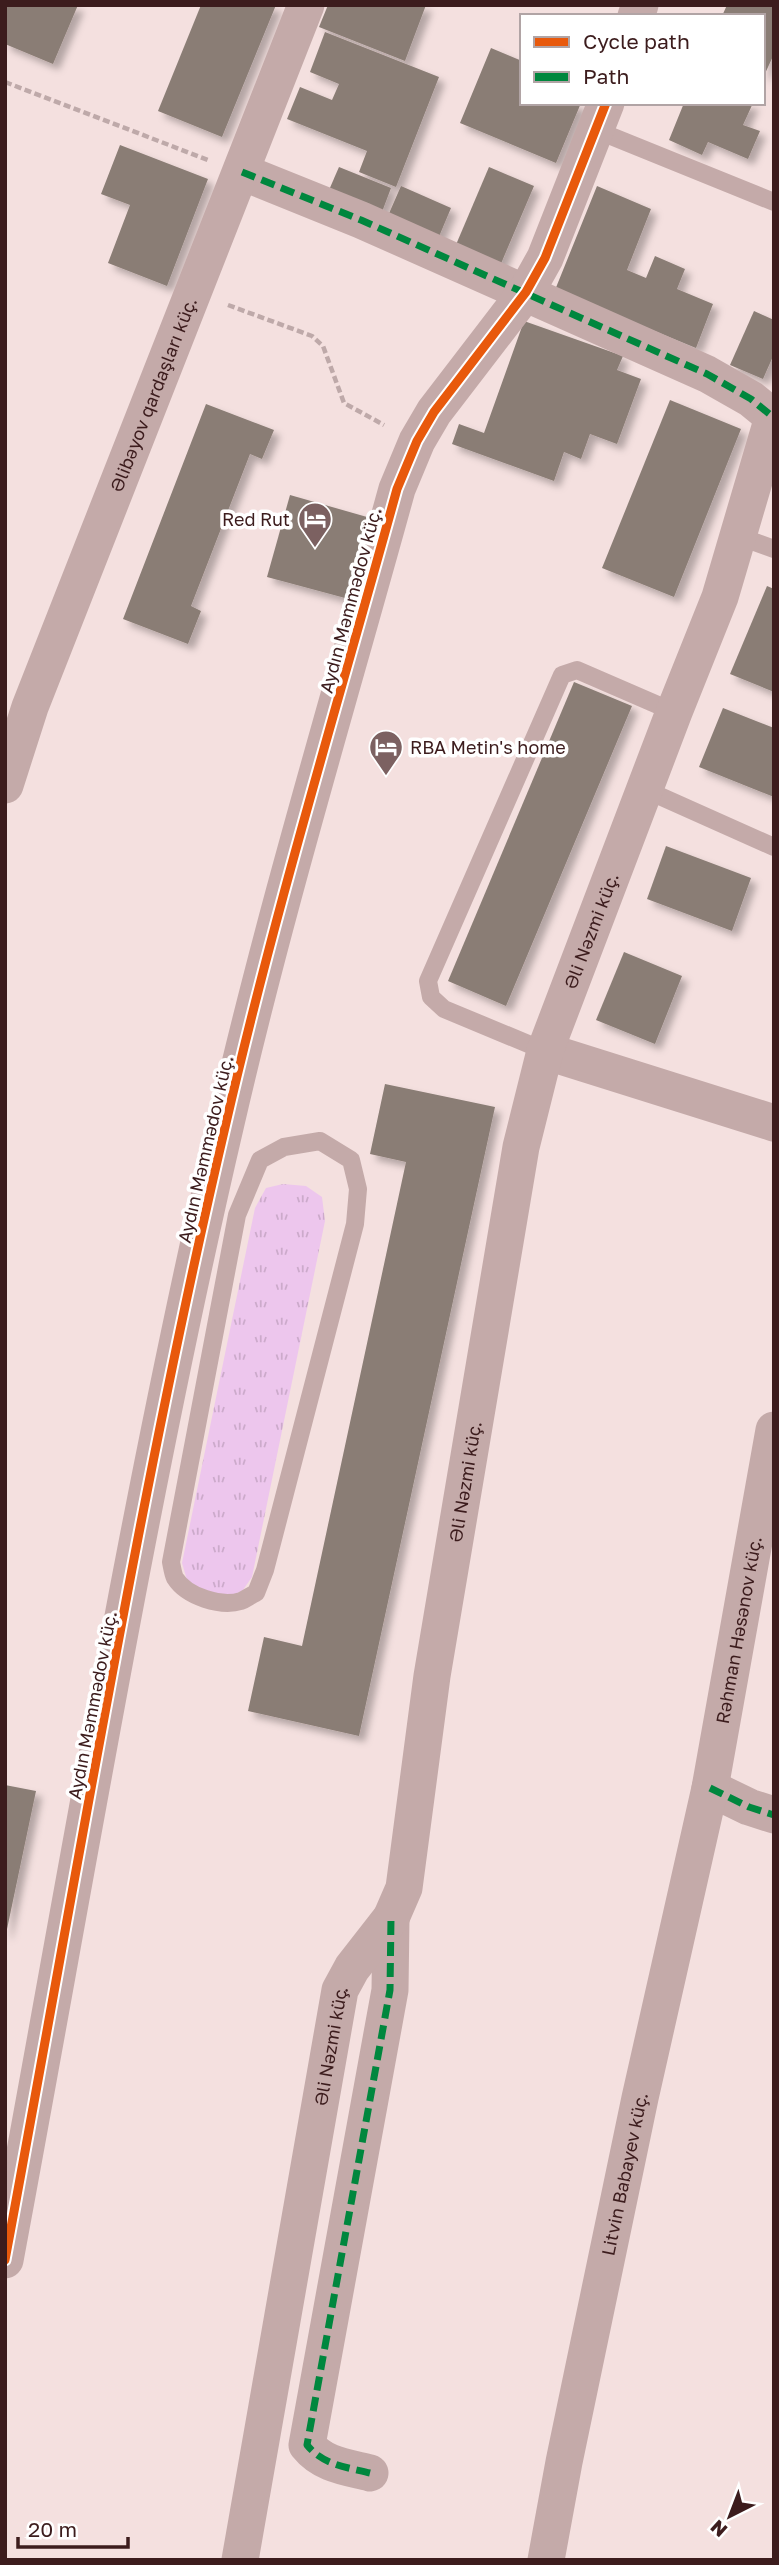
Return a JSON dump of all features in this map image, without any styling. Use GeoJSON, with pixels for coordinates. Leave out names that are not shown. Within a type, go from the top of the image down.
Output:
{"type":"FeatureCollection","features":[{"type":"Feature","properties":{"kind":"street","name":"Əlibəyov qardaşları küç."},"geometry":{"type":"LineString","coordinates":[[5,785],[30,706],[306,5]]}},
{"type":"Feature","properties":{"kind":"street","name":"Aydın Məmmədov küç."},"geometry":{"type":"LineString","coordinates":[[5,2260],[166,1393],[251,1022],[397,489],[417,441],[434,412],[526,292],[545,258],[601,117]]}},
{"type":"Feature","properties":{"kind":"street"},"geometry":{"type":"LineString","coordinates":[[242,173],[360,220],[707,374],[751,399],[774,417]]}},
{"type":"Feature","properties":{"kind":"street","name":"Əli Nəzmi küç."},"geometry":{"type":"LineString","coordinates":[[240,2560],[340,1990],[352,1968],[391,1918],[404,1888],[432,1676],[521,1147],[545,1051],[720,597],[774,417]]}},
{"type":"Feature","properties":{"kind":"street"},"geometry":{"type":"LineString","coordinates":[[545,1051],[774,1123]]}},
{"type":"Feature","properties":{"kind":"street","name":"Rəhman Həsənov küç."},"geometry":{"type":"LineString","coordinates":[[710,1788],[774,1430]]}},
{"type":"Feature","properties":{"kind":"street"},"geometry":{"type":"LineString","coordinates":[[710,1788],[749,1807],[774,1815]]}},
{"type":"Feature","properties":{"kind":"street","name":"Litvin Babayev küç."},"geometry":{"type":"LineString","coordinates":[[546,2560],[640,2098],[710,1788]]}},
{"type":"Feature","properties":{"kind":"street"},"geometry":{"type":"LineString","coordinates":[[370,2473],[316,2457],[307,2445],[390,1990],[391,1918]]}},
{"type":"Feature","properties":{"kind":"lane"},"geometry":{"type":"LineString","coordinates":[[601,117],[774,202]]}},
{"type":"Feature","properties":{"kind":"lane"},"geometry":{"type":"LineString","coordinates":[[738,536],[774,550]]}},
{"type":"Feature","properties":{"kind":"lane"},"geometry":{"type":"LineString","coordinates":[[545,1051],[444,1009],[431,997],[428,981],[562,675],[577,670],[674,712]]}},
{"type":"Feature","properties":{"kind":"lane"},"geometry":{"type":"LineString","coordinates":[[644,789],[774,847]]}},
{"type":"Feature","properties":{"kind":"lane"},"geometry":{"type":"LineString","coordinates":[[320,1140],[351,1160],[358,1189],[355,1224],[265,1570],[256,1593],[240,1601],[216,1601],[199,1597],[183,1587],[174,1576],[171,1562],[203,1400],[237,1215],[260,1160],[284,1147],[320,1140]]}},
{"type":"Feature","properties":{"kind":"lane"},"geometry":{"type":"LineString","coordinates":[[166,1393],[203,1400]]}},
{"type":"Feature","properties":{"kind":"path"},"geometry":{"type":"LineString","coordinates":[[5,82],[242,173]]}},
{"type":"Feature","properties":{"kind":"path"},"geometry":{"type":"LineString","coordinates":[[194,293],[312,336],[323,346],[344,403],[354,411],[417,441]]}},
{"type":"Feature","properties":{"kind":"green space"},"geometry":{"type":"Polygon","coordinates":[[[283,1184],[306,1186],[322,1197],[325,1221],[252,1577],[243,1590],[230,1597],[202,1593],[187,1580],[182,1563],[255,1208],[266,1188],[283,1184]]]}},
{"type":"Feature","properties":{"kind":"building"},"geometry":{"type":"Polygon","coordinates":[[[5,5],[78,5],[53,64],[5,44],[5,5]]]}},
{"type":"Feature","properties":{"kind":"building"},"geometry":{"type":"Polygon","coordinates":[[[201,5],[276,5],[222,137],[158,111],[201,5]]]}},
{"type":"Feature","properties":{"kind":"building"},"geometry":{"type":"Polygon","coordinates":[[[328,5],[426,5],[405,61],[319,27],[328,5]]]}},
{"type":"Feature","properties":{"kind":"building"},"geometry":{"type":"Polygon","coordinates":[[[727,5],[774,5],[774,54],[765,74],[765,14],[723,14],[727,5]]]}},
{"type":"Feature","properties":{"kind":"building"},"geometry":{"type":"Polygon","coordinates":[[[325,32],[439,77],[396,187],[359,172],[367,151],[287,119],[300,87],[332,100],[339,84],[310,72],[325,32]]]}},
{"type":"Feature","properties":{"kind":"building"},"geometry":{"type":"Polygon","coordinates":[[[491,48],[520,60],[520,105],[580,105],[556,163],[460,123],[491,48]]]}},
{"type":"Feature","properties":{"kind":"building"},"geometry":{"type":"Polygon","coordinates":[[[683,105],[752,105],[743,125],[760,131],[748,159],[708,142],[702,155],[669,140],[683,105]]]}},
{"type":"Feature","properties":{"kind":"building"},"geometry":{"type":"Polygon","coordinates":[[[120,145],[208,179],[167,286],[108,263],[130,205],[101,194],[120,145]]]}},
{"type":"Feature","properties":{"kind":"building"},"geometry":{"type":"Polygon","coordinates":[[[339,167],[391,188],[382,212],[329,190],[339,167]]]}},
{"type":"Feature","properties":{"kind":"building"},"geometry":{"type":"Polygon","coordinates":[[[489,167],[534,186],[500,266],[455,247],[489,167]]]}},
{"type":"Feature","properties":{"kind":"building"},"geometry":{"type":"Polygon","coordinates":[[[401,186],[451,208],[438,239],[387,218],[401,186]]]}},
{"type":"Feature","properties":{"kind":"building"},"geometry":{"type":"Polygon","coordinates":[[[597,186],[651,209],[627,270],[646,278],[655,256],[685,269],[677,289],[713,304],[696,348],[555,290],[597,186]]]}},
{"type":"Feature","properties":{"kind":"building"},"geometry":{"type":"Polygon","coordinates":[[[754,311],[774,320],[774,354],[763,379],[730,365],[754,311]]]}},
{"type":"Feature","properties":{"kind":"building"},"geometry":{"type":"Polygon","coordinates":[[[524,321],[623,356],[617,370],[641,379],[617,444],[590,434],[581,459],[564,452],[554,481],[452,444],[459,424],[484,433],[524,321]]]}},
{"type":"Feature","properties":{"kind":"building"},"geometry":{"type":"Polygon","coordinates":[[[670,400],[741,429],[674,597],[602,568],[670,400]]]}},
{"type":"Feature","properties":{"kind":"building"},"geometry":{"type":"Polygon","coordinates":[[[206,404],[274,430],[262,459],[250,454],[191,606],[201,611],[188,644],[123,619],[206,404]]]}},
{"type":"Feature","properties":{"kind":"building"},"geometry":{"type":"Polygon","coordinates":[[[290,495],[367,517],[345,598],[267,577],[290,495]]]}},
{"type":"Feature","properties":{"kind":"building"},"geometry":{"type":"Polygon","coordinates":[[[767,586],[774,589],[774,692],[730,674],[767,586]]]}},
{"type":"Feature","properties":{"kind":"building"},"geometry":{"type":"Polygon","coordinates":[[[574,682],[632,706],[506,1006],[448,981],[574,682]]]}},
{"type":"Feature","properties":{"kind":"building"},"geometry":{"type":"Polygon","coordinates":[[[723,708],[774,728],[774,797],[699,767],[723,708]]]}},
{"type":"Feature","properties":{"kind":"building"},"geometry":{"type":"Polygon","coordinates":[[[666,846],[751,878],[732,931],[647,899],[666,846]]]}},
{"type":"Feature","properties":{"kind":"building"},"geometry":{"type":"Polygon","coordinates":[[[624,952],[682,976],[655,1044],[596,1020],[624,952]]]}},
{"type":"Feature","properties":{"kind":"building"},"geometry":{"type":"Polygon","coordinates":[[[385,1084],[495,1107],[359,1736],[248,1711],[264,1637],[302,1646],[406,1162],[370,1154],[385,1084]]]}},
{"type":"Feature","properties":{"kind":"building"},"geometry":{"type":"Polygon","coordinates":[[[5,1785],[36,1791],[6,1934],[5,1933],[5,1785]]]}},
{"type":"Feature","properties":{"kind":"marked path"},"geometry":{"type":"LineString","coordinates":[[242,172],[361,220],[707,374],[751,399],[773,417]]}},
{"type":"Feature","properties":{"kind":"marked path"},"geometry":{"type":"LineString","coordinates":[[710,1788],[749,1807],[774,1815]]}},
{"type":"Feature","properties":{"kind":"marked path"},"geometry":{"type":"LineString","coordinates":[[370,2473],[328,2461],[307,2445],[390,1990],[391,1918]]}},
{"type":"Feature","properties":{"kind":"cycle path"},"geometry":{"type":"LineString","coordinates":[[5,2260],[164,1406],[245,1043],[308,805],[397,489],[417,441],[434,412],[526,292],[545,258],[605,105]]}},
{"type":"Feature","properties":{"kind":"place","name":"Red Rut"},"geometry":{"type":"Point","coordinates":[315,549]}},
{"type":"Feature","properties":{"kind":"place","name":"RBA Metin's home"},"geometry":{"type":"Point","coordinates":[386,777]}}]}
